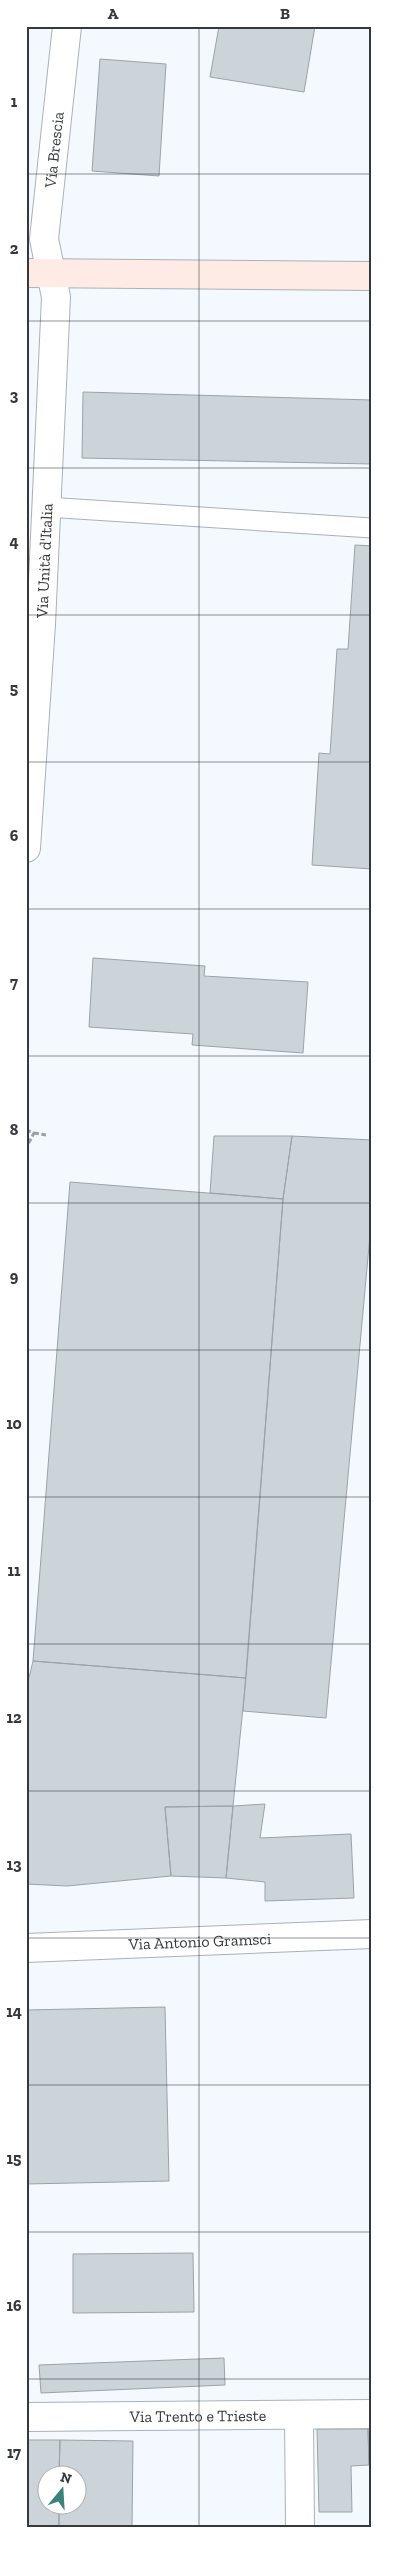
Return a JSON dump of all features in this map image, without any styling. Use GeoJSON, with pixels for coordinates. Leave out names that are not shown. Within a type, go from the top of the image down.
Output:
{"type":"FeatureCollection","features":[{"type":"Feature","properties":{"kind":"street","name":"Via Brescia"},"geometry":{"type":"LineString","coordinates":[[39,273],[67,26]]}},
{"type":"Feature","properties":{"kind":"street"},"geometry":{"type":"LineString","coordinates":[[39,273],[372,276]]}},
{"type":"Feature","properties":{"kind":"street","name":"Via Unità d'Italia"},"geometry":{"type":"LineString","coordinates":[[26,848],[34,587],[46,507],[56,297],[39,273]]}},
{"type":"Feature","properties":{"kind":"street","name":"Via Antonio Gramsci"},"geometry":{"type":"LineString","coordinates":[[26,1948],[372,1934]]}},
{"type":"Feature","properties":{"kind":"street","name":"Via Trento e Trieste"},"geometry":{"type":"LineString","coordinates":[[26,2417],[372,2414]]}},
{"type":"Feature","properties":{"kind":"street"},"geometry":{"type":"LineString","coordinates":[[299,2415],[300,2527]]}},
{"type":"Feature","properties":{"kind":"lane"},"geometry":{"type":"LineString","coordinates":[[46,507],[372,528]]}},
{"type":"Feature","properties":{"kind":"path"},"geometry":{"type":"LineString","coordinates":[[26,1130],[46,1135]]}},
{"type":"Feature","properties":{"kind":"path"},"geometry":{"type":"LineString","coordinates":[[26,1148],[34,1133]]}},
{"type":"Feature","properties":{"kind":"building"},"geometry":{"type":"Polygon","coordinates":[[[219,26],[315,26],[304,92],[210,77],[219,26]]]}},
{"type":"Feature","properties":{"kind":"building"},"geometry":{"type":"Polygon","coordinates":[[[100,59],[166,64],[159,176],[92,171],[100,59]]]}},
{"type":"Feature","properties":{"kind":"building"},"geometry":{"type":"Polygon","coordinates":[[[83,392],[372,400],[372,464],[82,458],[83,392]]]}},
{"type":"Feature","properties":{"kind":"building"},"geometry":{"type":"Polygon","coordinates":[[[355,545],[372,546],[372,869],[312,865],[319,753],[330,754],[337,649],[348,649],[355,545]]]}},
{"type":"Feature","properties":{"kind":"building"},"geometry":{"type":"Polygon","coordinates":[[[93,958],[205,966],[204,976],[308,982],[303,1053],[192,1045],[193,1034],[89,1027],[93,958]]]}},
{"type":"Feature","properties":{"kind":"building"},"geometry":{"type":"Polygon","coordinates":[[[214,1136],[292,1136],[283,1199],[210,1193],[214,1136]]]}},
{"type":"Feature","properties":{"kind":"building"},"geometry":{"type":"Polygon","coordinates":[[[292,1136],[372,1140],[372,1213],[326,1718],[243,1711],[283,1199],[292,1136]]]}},
{"type":"Feature","properties":{"kind":"building"},"geometry":{"type":"Polygon","coordinates":[[[70,1182],[283,1199],[246,1678],[33,1661],[70,1182]]]}},
{"type":"Feature","properties":{"kind":"building"},"geometry":{"type":"Polygon","coordinates":[[[33,1661],[246,1678],[233,1806],[165,1807],[171,1876],[67,1886],[26,1884],[26,1690],[33,1661]]]}},
{"type":"Feature","properties":{"kind":"building"},"geometry":{"type":"Polygon","coordinates":[[[265,1804],[260,1838],[351,1834],[354,1898],[265,1901],[265,1882],[226,1878],[233,1806],[265,1804]]]}},
{"type":"Feature","properties":{"kind":"building"},"geometry":{"type":"Polygon","coordinates":[[[233,1806],[226,1878],[171,1876],[165,1807],[233,1806]]]}},
{"type":"Feature","properties":{"kind":"building"},"geometry":{"type":"Polygon","coordinates":[[[165,2007],[169,2181],[26,2184],[26,2010],[165,2007]]]}},
{"type":"Feature","properties":{"kind":"building"},"geometry":{"type":"Polygon","coordinates":[[[193,2253],[194,2312],[73,2313],[73,2254],[193,2253]]]}},
{"type":"Feature","properties":{"kind":"building"},"geometry":{"type":"Polygon","coordinates":[[[224,2358],[225,2385],[41,2393],[39,2365],[224,2358]]]}},
{"type":"Feature","properties":{"kind":"building"},"geometry":{"type":"Polygon","coordinates":[[[317,2429],[368,2429],[369,2465],[351,2466],[352,2512],[319,2512],[317,2429]]]}},
{"type":"Feature","properties":{"kind":"building"},"geometry":{"type":"Polygon","coordinates":[[[368,2429],[372,2429],[372,2465],[369,2465],[368,2429]]]}},
{"type":"Feature","properties":{"kind":"building"},"geometry":{"type":"Polygon","coordinates":[[[26,2440],[60,2440],[59,2466],[38,2466],[38,2516],[59,2516],[59,2527],[26,2527],[26,2440]]]}},
{"type":"Feature","properties":{"kind":"building"},"geometry":{"type":"Polygon","coordinates":[[[60,2440],[133,2441],[132,2527],[59,2527],[59,2516],[88,2516],[88,2466],[59,2466],[60,2440]]]}}]}
